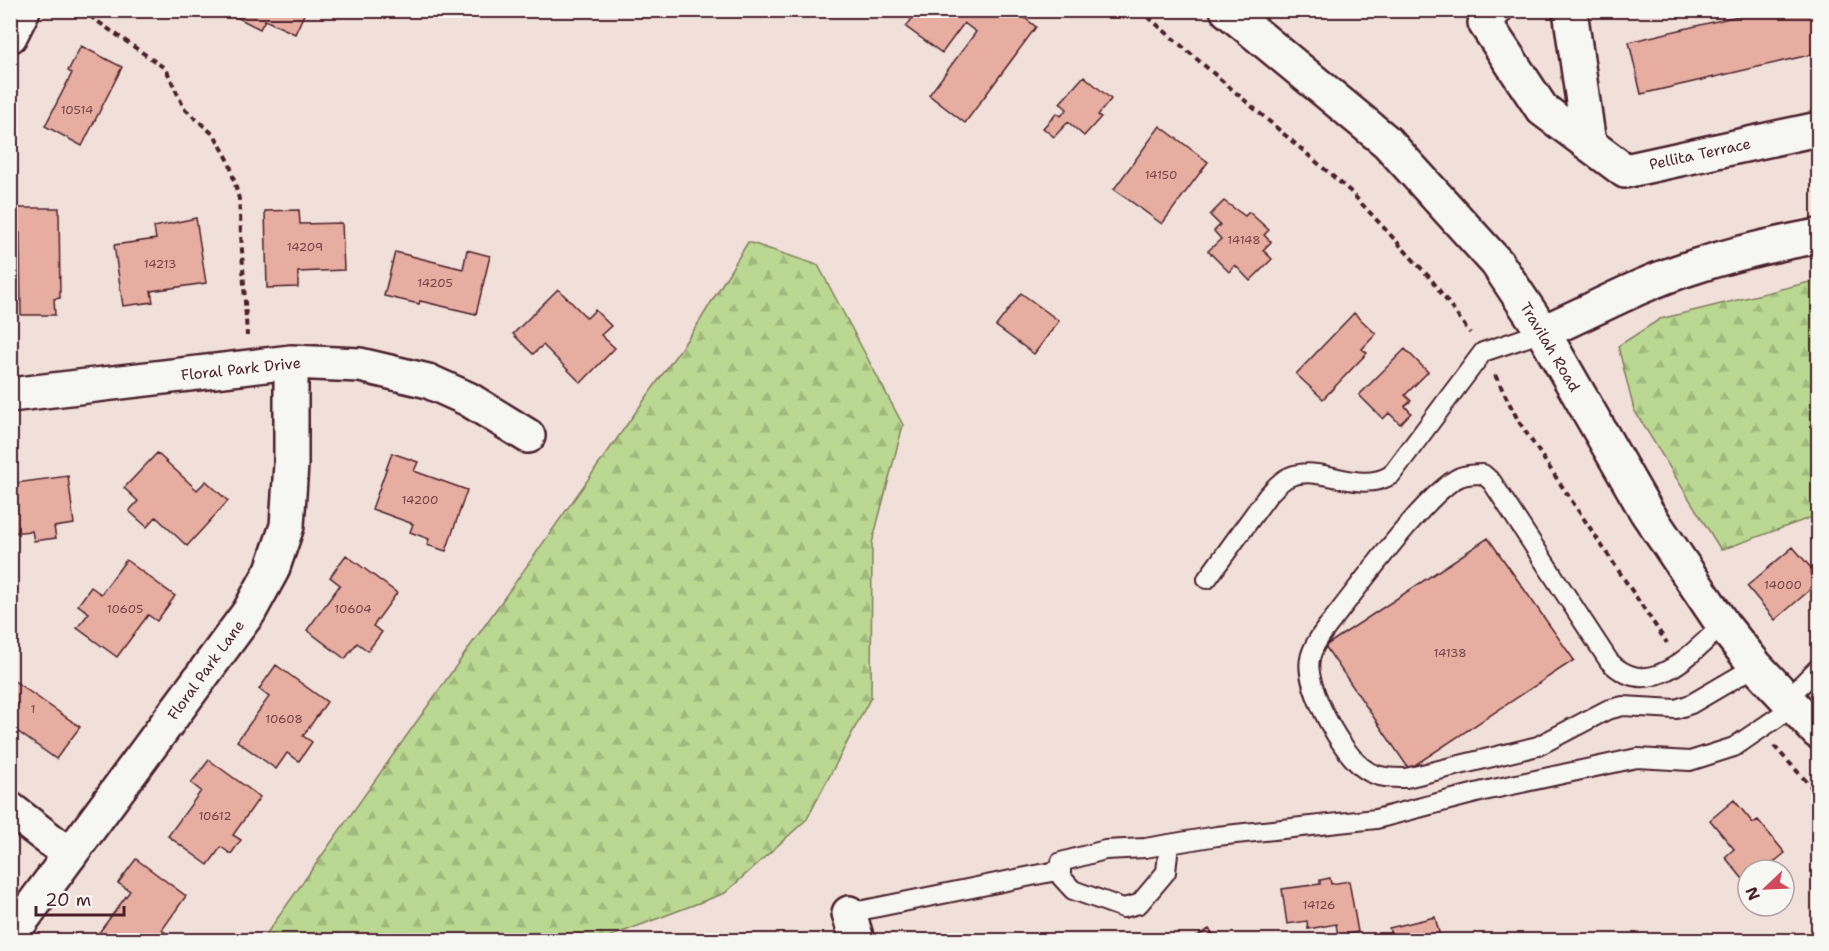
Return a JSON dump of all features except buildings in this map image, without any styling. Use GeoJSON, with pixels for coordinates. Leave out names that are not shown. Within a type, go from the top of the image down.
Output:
{"type":"FeatureCollection","features":[{"type":"Feature","properties":{"kind":"street"},"geometry":{"type":"LineString","coordinates":[[10,36],[22,10]]}},
{"type":"Feature","properties":{"kind":"street","name":"Travilah Road"},"geometry":{"type":"LineString","coordinates":[[1227,10],[1386,142],[1497,263],[1543,332],[1646,511],[1723,626],[1756,666],[1818,732]]}},
{"type":"Feature","properties":{"kind":"street","name":"Pellita Terrace"},"geometry":{"type":"LineString","coordinates":[[1495,10],[1485,23],[1542,109],[1625,171],[1818,129]]}},
{"type":"Feature","properties":{"kind":"street"},"geometry":{"type":"LineString","coordinates":[[1570,10],[1589,144]]}},
{"type":"Feature","properties":{"kind":"street"},"geometry":{"type":"LineString","coordinates":[[1543,332],[1638,288],[1689,268],[1771,245],[1818,236]]}},
{"type":"Feature","properties":{"kind":"street","name":"Floral Park Drive"},"geometry":{"type":"LineString","coordinates":[[10,395],[291,362],[360,365],[428,381],[468,399],[528,436]]}},
{"type":"Feature","properties":{"kind":"street","name":"Floral Park Lane"},"geometry":{"type":"LineString","coordinates":[[10,936],[249,612],[272,570],[286,526],[291,464],[291,362]]}},
{"type":"Feature","properties":{"kind":"street"},"geometry":{"type":"LineString","coordinates":[[10,809],[70,855]]}},
{"type":"Feature","properties":{"kind":"lane"},"geometry":{"type":"LineString","coordinates":[[1207,579],[1268,495],[1289,477],[1303,474],[1366,483],[1380,482],[1391,475],[1483,352],[1543,332]]}},
{"type":"Feature","properties":{"kind":"lane"},"geometry":{"type":"LineString","coordinates":[[1723,626],[1680,662],[1655,676],[1644,678],[1620,672],[1609,661],[1492,482],[1483,474],[1459,477],[1429,502],[1327,627],[1310,659],[1315,697],[1350,754],[1366,770],[1385,777],[1406,778],[1538,746],[1607,710],[1623,706],[1676,709],[1691,704],[1756,666]]}},
{"type":"Feature","properties":{"kind":"lane"},"geometry":{"type":"LineString","coordinates":[[1169,844],[1166,872],[1140,904],[1123,908],[1073,890],[1061,877],[1061,862],[1106,850],[1376,819],[1484,791],[1637,758],[1690,761],[1734,747],[1753,734],[1791,702],[1818,668]]}},
{"type":"Feature","properties":{"kind":"lane"},"geometry":{"type":"LineString","coordinates":[[853,927],[1061,870]]}},
{"type":"Feature","properties":{"kind":"path"},"geometry":{"type":"LineString","coordinates":[[81,10],[166,69],[184,108],[215,136],[229,161],[238,199],[249,367]]}},
{"type":"Feature","properties":{"kind":"path"},"geometry":{"type":"LineString","coordinates":[[1140,10],[1350,191],[1431,279],[1483,352],[1519,422],[1680,662]]}},
{"type":"Feature","properties":{"kind":"path"},"geometry":{"type":"LineString","coordinates":[[1753,734],[1772,744],[1818,794]]}},
{"type":"Feature","properties":{"kind":"green space"},"geometry":{"type":"Polygon","coordinates":[[[748,242],[818,265],[903,425],[872,543],[871,697],[807,819],[725,893],[601,940],[262,940],[696,327],[748,242]]]}},
{"type":"Feature","properties":{"kind":"green space"},"geometry":{"type":"Polygon","coordinates":[[[1818,280],[1818,515],[1721,550],[1634,410],[1618,346],[1660,319],[1818,280]]]}}]}
